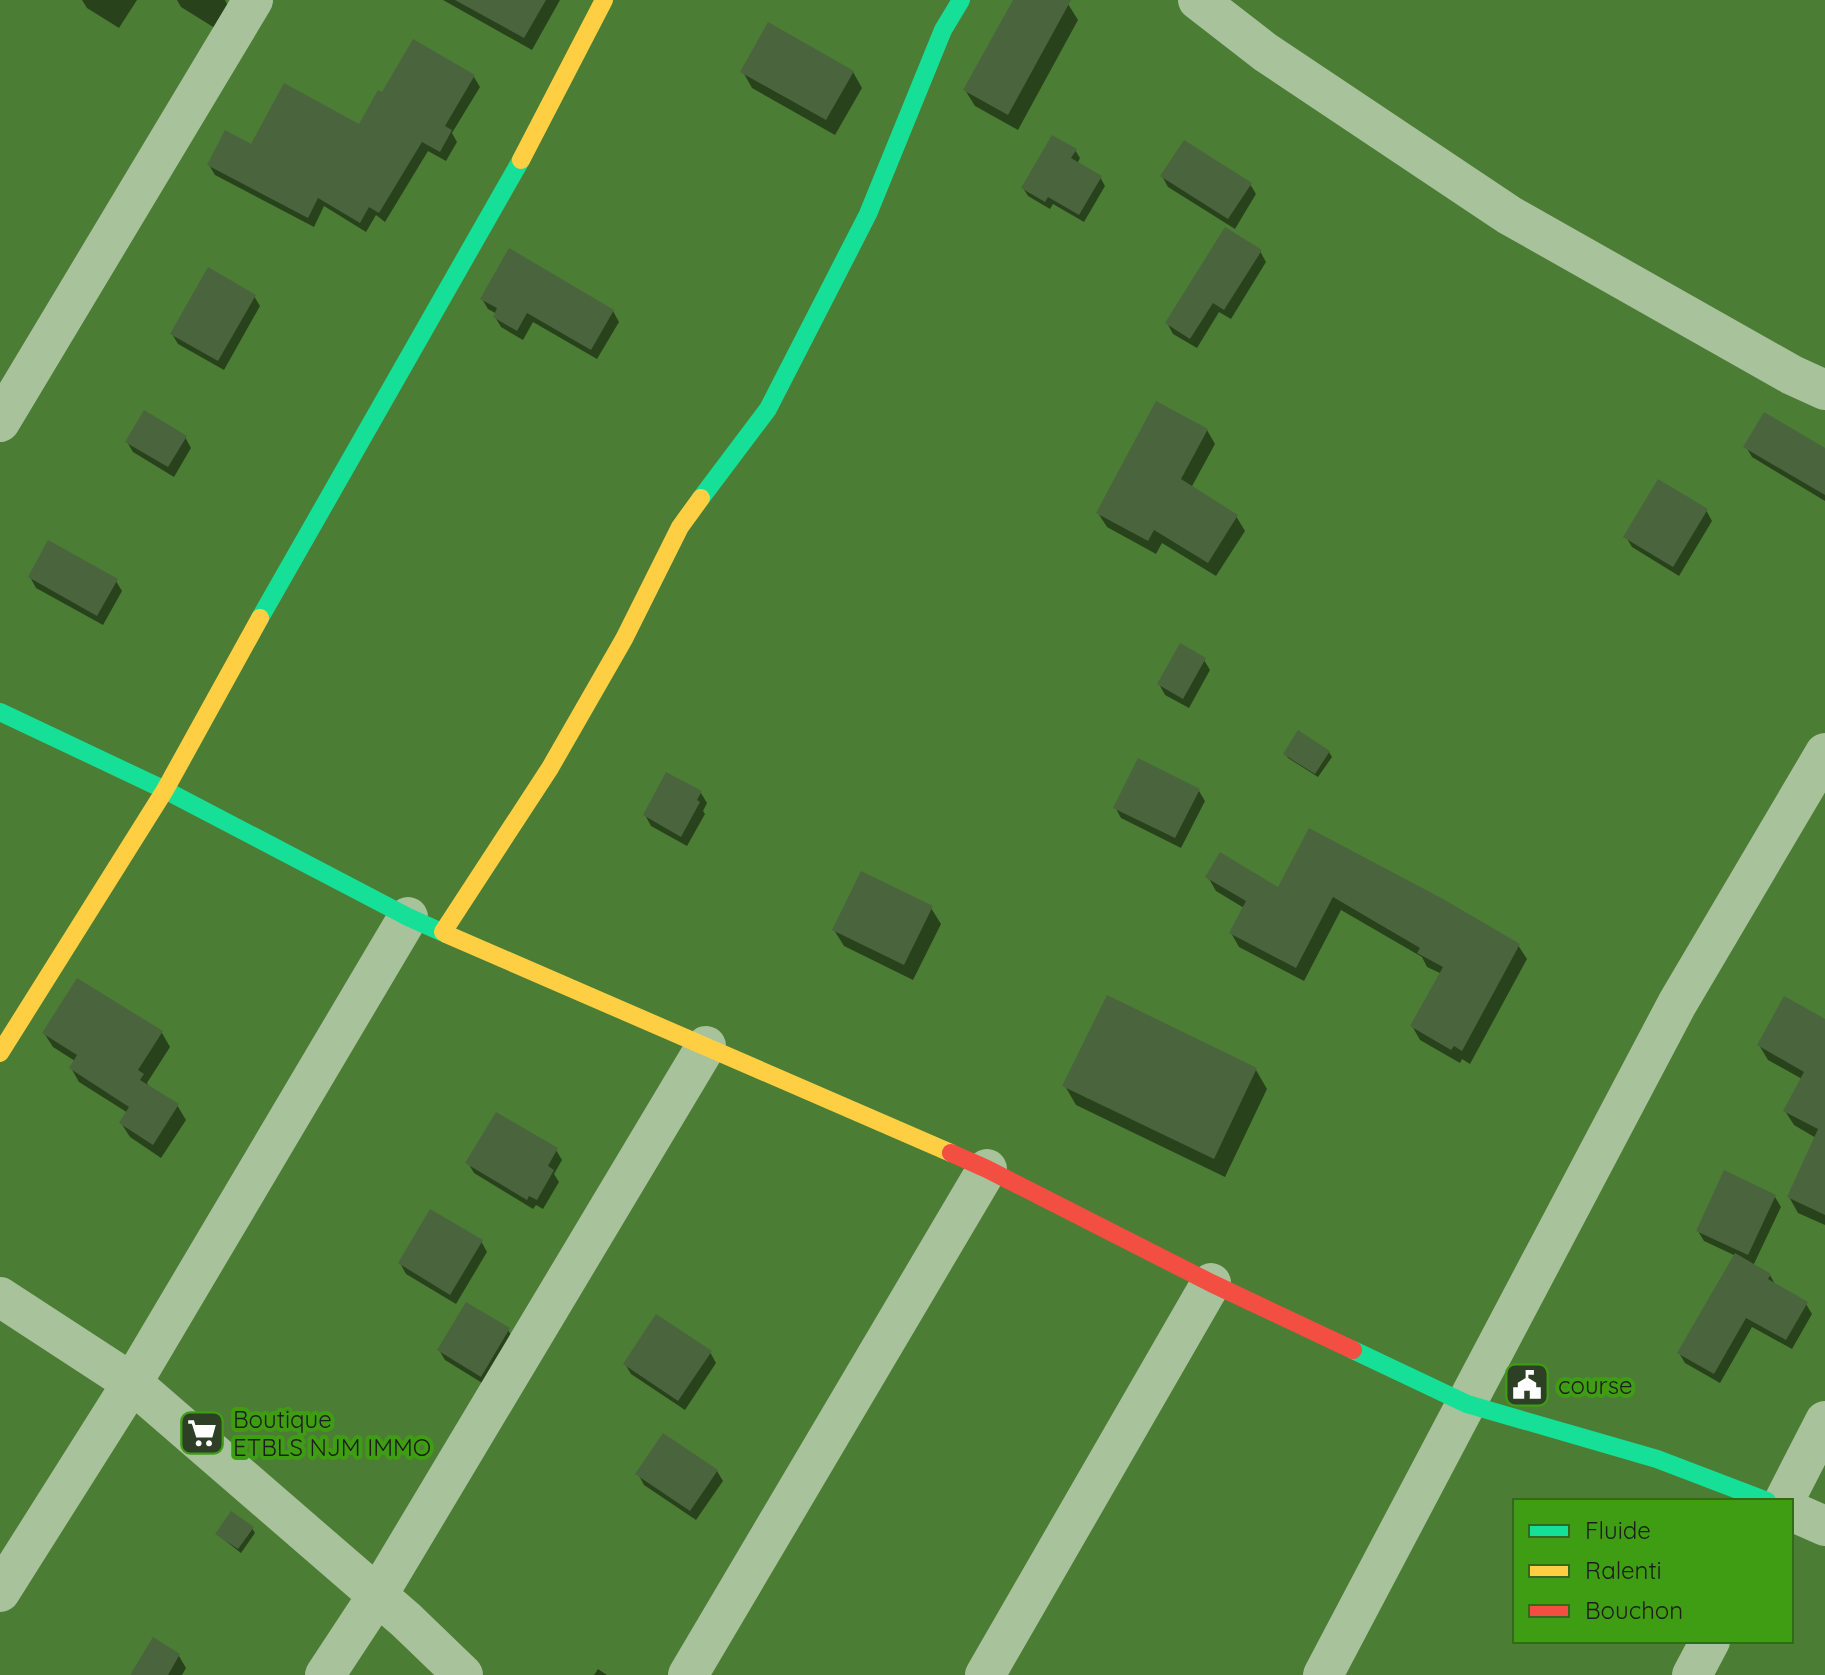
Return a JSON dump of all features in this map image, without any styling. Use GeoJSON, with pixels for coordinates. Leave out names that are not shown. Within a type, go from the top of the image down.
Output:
{"type":"FeatureCollection","features":[{"type":"Feature","properties":{"kind":"street"},"geometry":{"type":"LineString","coordinates":[[0,422],[253,0]]}},
{"type":"Feature","properties":{"kind":"street"},"geometry":{"type":"LineString","coordinates":[[0,1053],[165,790],[328,495],[503,193],[604,0]]}},
{"type":"Feature","properties":{"kind":"street"},"geometry":{"type":"LineString","coordinates":[[0,1592],[426,925],[550,768],[624,639],[680,527],[768,409],[868,214],[943,30],[961,0]]}},
{"type":"Feature","properties":{"kind":"street"},"geometry":{"type":"LineString","coordinates":[[1198,0],[1265,52],[1509,215],[1792,375],[1825,390]]}},
{"type":"Feature","properties":{"kind":"street"},"geometry":{"type":"LineString","coordinates":[[0,712],[165,790],[426,925],[987,1169],[1211,1283],[1467,1404],[1657,1459],[1762,1499]]}},
{"type":"Feature","properties":{"kind":"street"},"geometry":{"type":"LineString","coordinates":[[1323,1675],[1677,1004],[1825,753]]}},
{"type":"Feature","properties":{"kind":"street"},"geometry":{"type":"LineString","coordinates":[[325,1675],[377,1596],[706,1046]]}},
{"type":"Feature","properties":{"kind":"street"},"geometry":{"type":"LineString","coordinates":[[688,1675],[987,1169]]}},
{"type":"Feature","properties":{"kind":"street"},"geometry":{"type":"LineString","coordinates":[[985,1675],[1211,1283]]}},
{"type":"Feature","properties":{"kind":"street"},"geometry":{"type":"LineString","coordinates":[[0,1297],[132,1383],[406,1620],[463,1675]]}},
{"type":"Feature","properties":{"kind":"street"},"geometry":{"type":"LineString","coordinates":[[1785,1499],[1825,1421]]}},
{"type":"Feature","properties":{"kind":"street"},"geometry":{"type":"LineString","coordinates":[[1793,1512],[1825,1526]]}},
{"type":"Feature","properties":{"kind":"street"},"geometry":{"type":"LineString","coordinates":[[1692,1675],[1709,1643]]}},
{"type":"Feature","properties":{"kind":"building"},"geometry":{"type":"Polygon","coordinates":[[[455,0],[546,0],[524,38],[455,0]]]}},
{"type":"Feature","properties":{"kind":"building"},"geometry":{"type":"Polygon","coordinates":[[[1013,0],[1071,0],[1008,115],[963,90],[1013,0]]]}},
{"type":"Feature","properties":{"kind":"building"},"geometry":{"type":"Polygon","coordinates":[[[768,22],[854,71],[826,120],[740,72],[768,22]]]}},
{"type":"Feature","properties":{"kind":"building"},"geometry":{"type":"Polygon","coordinates":[[[413,39],[475,75],[445,126],[452,130],[440,152],[422,142],[379,213],[369,207],[360,223],[318,198],[308,218],[207,165],[225,130],[251,144],[284,83],[359,124],[413,39]]]}},
{"type":"Feature","properties":{"kind":"building"},"geometry":{"type":"Polygon","coordinates":[[[1052,135],[1077,149],[1071,158],[1102,176],[1079,215],[1048,197],[1045,202],[1021,188],[1052,135]]]}},
{"type":"Feature","properties":{"kind":"building"},"geometry":{"type":"Polygon","coordinates":[[[1184,140],[1252,183],[1228,219],[1160,176],[1184,140]]]}},
{"type":"Feature","properties":{"kind":"building"},"geometry":{"type":"Polygon","coordinates":[[[1225,227],[1262,250],[1224,310],[1213,303],[1190,339],[1165,323],[1225,227]]]}},
{"type":"Feature","properties":{"kind":"building"},"geometry":{"type":"Polygon","coordinates":[[[509,248],[614,310],[591,350],[527,313],[517,331],[493,317],[497,308],[480,299],[509,248]]]}},
{"type":"Feature","properties":{"kind":"building"},"geometry":{"type":"Polygon","coordinates":[[[208,267],[256,295],[218,361],[170,334],[208,267]]]}},
{"type":"Feature","properties":{"kind":"building"},"geometry":{"type":"Polygon","coordinates":[[[1156,401],[1208,429],[1181,479],[1238,515],[1208,563],[1154,530],[1148,541],[1096,513],[1156,401]]]}},
{"type":"Feature","properties":{"kind":"building"},"geometry":{"type":"Polygon","coordinates":[[[144,410],[187,436],[168,467],[125,442],[144,410]]]}},
{"type":"Feature","properties":{"kind":"building"},"geometry":{"type":"Polygon","coordinates":[[[1764,412],[1825,448],[1825,495],[1743,447],[1764,412]]]}},
{"type":"Feature","properties":{"kind":"building"},"geometry":{"type":"Polygon","coordinates":[[[1658,479],[1708,509],[1673,567],[1623,537],[1658,479]]]}},
{"type":"Feature","properties":{"kind":"building"},"geometry":{"type":"Polygon","coordinates":[[[48,540],[118,579],[97,616],[28,577],[48,540]]]}},
{"type":"Feature","properties":{"kind":"building"},"geometry":{"type":"Polygon","coordinates":[[[1180,643],[1206,658],[1183,699],[1157,684],[1180,643]]]}},
{"type":"Feature","properties":{"kind":"building"},"geometry":{"type":"Polygon","coordinates":[[[1298,730],[1330,751],[1315,774],[1283,754],[1298,730]]]}},
{"type":"Feature","properties":{"kind":"building"},"geometry":{"type":"Polygon","coordinates":[[[1138,758],[1200,789],[1175,838],[1113,808],[1138,758]]]}},
{"type":"Feature","properties":{"kind":"building"},"geometry":{"type":"Polygon","coordinates":[[[666,772],[702,791],[697,800],[700,802],[681,837],[643,815],[666,772]]]}},
{"type":"Feature","properties":{"kind":"building"},"geometry":{"type":"Polygon","coordinates":[[[1309,828],[1520,944],[1462,1051],[1454,1046],[1451,1050],[1410,1026],[1443,967],[1417,953],[1420,948],[1333,897],[1296,968],[1229,933],[1246,901],[1205,877],[1220,852],[1278,887],[1309,828]]]}},
{"type":"Feature","properties":{"kind":"building"},"geometry":{"type":"Polygon","coordinates":[[[861,871],[933,906],[904,965],[832,930],[861,871]]]}},
{"type":"Feature","properties":{"kind":"building"},"geometry":{"type":"Polygon","coordinates":[[[77,978],[163,1031],[138,1070],[144,1074],[140,1080],[179,1104],[153,1145],[119,1123],[129,1107],[69,1068],[77,1055],[42,1033],[77,978]]]}},
{"type":"Feature","properties":{"kind":"building"},"geometry":{"type":"Polygon","coordinates":[[[1107,995],[1257,1068],[1214,1159],[1062,1086],[1107,995]]]}},
{"type":"Feature","properties":{"kind":"building"},"geometry":{"type":"Polygon","coordinates":[[[1784,996],[1825,1019],[1825,1215],[1787,1197],[1818,1129],[1783,1111],[1804,1072],[1757,1045],[1784,996]]]}},
{"type":"Feature","properties":{"kind":"building"},"geometry":{"type":"Polygon","coordinates":[[[496,1112],[558,1148],[548,1166],[554,1170],[537,1200],[529,1196],[527,1200],[465,1163],[496,1112]]]}},
{"type":"Feature","properties":{"kind":"building"},"geometry":{"type":"Polygon","coordinates":[[[1724,1170],[1776,1195],[1748,1255],[1696,1231],[1724,1170]]]}},
{"type":"Feature","properties":{"kind":"building"},"geometry":{"type":"Polygon","coordinates":[[[430,1209],[483,1240],[450,1295],[398,1263],[430,1209]]]}},
{"type":"Feature","properties":{"kind":"building"},"geometry":{"type":"Polygon","coordinates":[[[1735,1253],[1771,1274],[1768,1279],[1808,1302],[1786,1340],[1746,1318],[1714,1374],[1677,1353],[1735,1253]]]}},
{"type":"Feature","properties":{"kind":"building"},"geometry":{"type":"Polygon","coordinates":[[[466,1302],[510,1328],[481,1377],[437,1350],[466,1302]]]}},
{"type":"Feature","properties":{"kind":"building"},"geometry":{"type":"Polygon","coordinates":[[[656,1314],[712,1351],[678,1401],[623,1364],[656,1314]]]}},
{"type":"Feature","properties":{"kind":"building"},"geometry":{"type":"Polygon","coordinates":[[[663,1433],[718,1470],[690,1511],[635,1474],[663,1433]]]}},
{"type":"Feature","properties":{"kind":"building"},"geometry":{"type":"Polygon","coordinates":[[[231,1511],[254,1527],[238,1549],[215,1534],[231,1511]]]}},
{"type":"Feature","properties":{"kind":"building"},"geometry":{"type":"Polygon","coordinates":[[[153,1637],[180,1654],[168,1675],[130,1675],[153,1637]]]}},
{"type":"Feature","properties":{"kind":"traffic: fast"},"geometry":{"type":"LineString","coordinates":[[701,498],[768,409],[868,214],[943,30],[961,0]]}},
{"type":"Feature","properties":{"kind":"traffic: fast"},"geometry":{"type":"LineString","coordinates":[[260,618],[521,160]]}},
{"type":"Feature","properties":{"kind":"traffic: fast"},"geometry":{"type":"LineString","coordinates":[[0,712],[165,790],[446,934]]}},
{"type":"Feature","properties":{"kind":"traffic: fast"},"geometry":{"type":"LineString","coordinates":[[1353,1350],[1467,1404],[1657,1459],[1762,1499]]}},
{"type":"Feature","properties":{"kind":"traffic: slow"},"geometry":{"type":"LineString","coordinates":[[521,160],[604,0]]}},
{"type":"Feature","properties":{"kind":"traffic: slow"},"geometry":{"type":"LineString","coordinates":[[443,932],[550,768],[624,639],[680,527],[701,498]]}},
{"type":"Feature","properties":{"kind":"traffic: slow"},"geometry":{"type":"LineString","coordinates":[[0,1053],[165,790],[260,618]]}},
{"type":"Feature","properties":{"kind":"traffic: slow"},"geometry":{"type":"LineString","coordinates":[[446,934],[951,1153]]}},
{"type":"Feature","properties":{"kind":"traffic: jam"},"geometry":{"type":"LineString","coordinates":[[951,1153],[1353,1350]]}},
{"type":"Feature","properties":{"kind":"place","name":"course"},"geometry":{"type":"Point","coordinates":[1527,1385]}},
{"type":"Feature","properties":{"kind":"place","name":"Boutique ETBLS NJM IMMO"},"geometry":{"type":"Point","coordinates":[202,1433]}}]}
